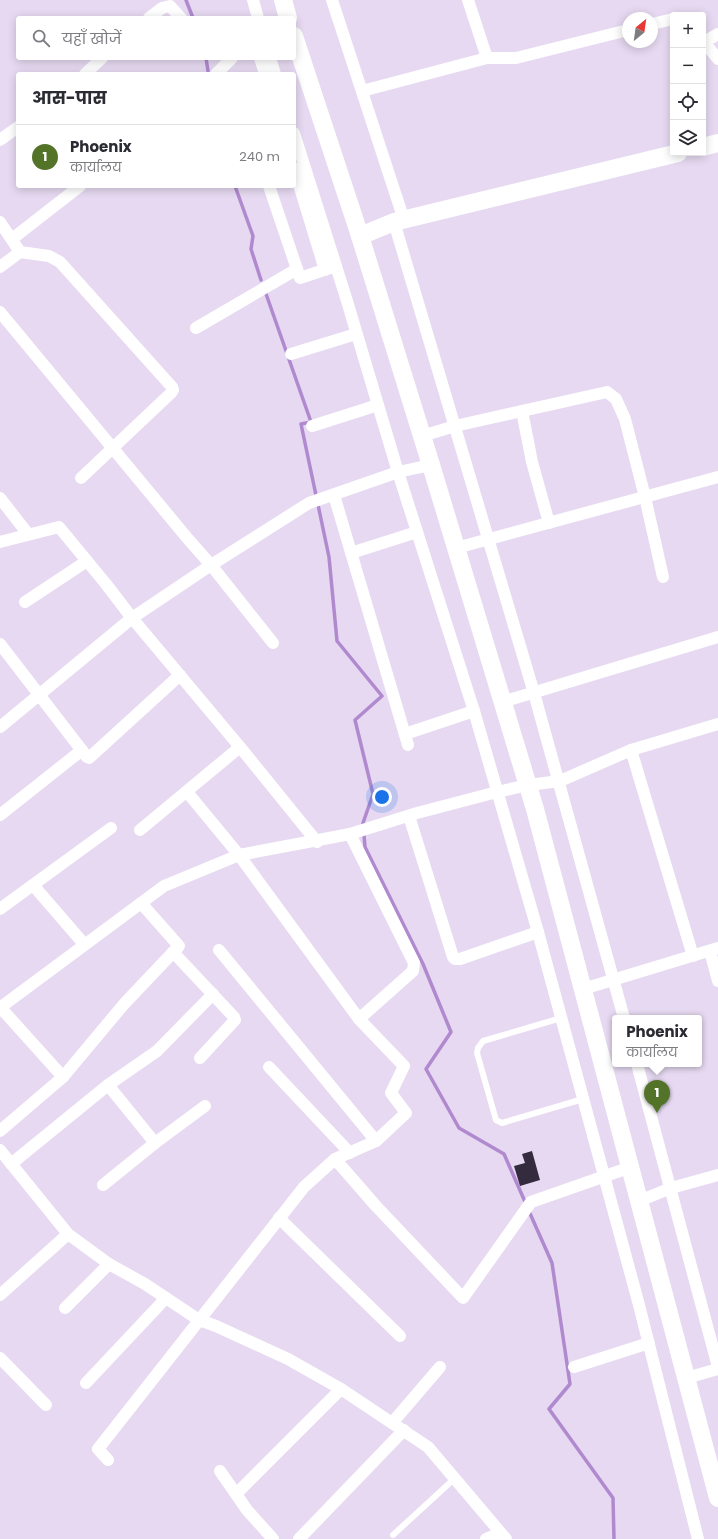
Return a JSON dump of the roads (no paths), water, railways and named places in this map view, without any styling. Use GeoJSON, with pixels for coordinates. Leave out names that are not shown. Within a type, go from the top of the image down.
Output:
{"type":"FeatureCollection","features":[{"type":"Feature","properties":{"kind":"main road"},"geometry":{"type":"LineString","coordinates":[[283,0],[287,16]]}},
{"type":"Feature","properties":{"kind":"main road"},"geometry":{"type":"LineString","coordinates":[[296,42],[360,236],[528,785],[718,1498]]}},
{"type":"Feature","properties":{"kind":"main road"},"geometry":{"type":"LineString","coordinates":[[706,146],[718,143]]}},
{"type":"Feature","properties":{"kind":"main road"},"geometry":{"type":"LineString","coordinates":[[360,236],[399,221],[670,155]]}},
{"type":"Feature","properties":{"kind":"street"},"geometry":{"type":"LineString","coordinates":[[253,0],[257,16]]}},
{"type":"Feature","properties":{"kind":"street"},"geometry":{"type":"LineString","coordinates":[[332,0],[362,92],[455,426],[560,781],[623,1015]]}},
{"type":"Feature","properties":{"kind":"street"},"geometry":{"type":"LineString","coordinates":[[468,0],[487,58]]}},
{"type":"Feature","properties":{"kind":"street"},"geometry":{"type":"LineString","coordinates":[[152,16],[162,8],[170,6],[179,16]]}},
{"type":"Feature","properties":{"kind":"street"},"geometry":{"type":"LineString","coordinates":[[658,23],[670,20]]}},
{"type":"Feature","properties":{"kind":"street"},"geometry":{"type":"LineString","coordinates":[[362,92],[487,58],[516,58],[622,32]]}},
{"type":"Feature","properties":{"kind":"street"},"geometry":{"type":"LineString","coordinates":[[706,40],[718,34]]}},
{"type":"Feature","properties":{"kind":"street"},"geometry":{"type":"LineString","coordinates":[[706,44],[718,59]]}},
{"type":"Feature","properties":{"kind":"street"},"geometry":{"type":"LineString","coordinates":[[87,72],[100,60]]}},
{"type":"Feature","properties":{"kind":"street"},"geometry":{"type":"LineString","coordinates":[[218,72],[230,60]]}},
{"type":"Feature","properties":{"kind":"street"},"geometry":{"type":"LineString","coordinates":[[230,60],[233,72]]}},
{"type":"Feature","properties":{"kind":"street"},"geometry":{"type":"LineString","coordinates":[[261,60],[264,72]]}},
{"type":"Feature","properties":{"kind":"street"},"geometry":{"type":"LineString","coordinates":[[271,60],[274,72]]}},
{"type":"Feature","properties":{"kind":"street"},"geometry":{"type":"LineString","coordinates":[[0,140],[16,128]]}},
{"type":"Feature","properties":{"kind":"street"},"geometry":{"type":"LineString","coordinates":[[296,140],[330,268]]}},
{"type":"Feature","properties":{"kind":"street"},"geometry":{"type":"LineString","coordinates":[[296,174],[330,268],[356,334],[474,711],[538,932],[604,1175],[698,1539]]}},
{"type":"Feature","properties":{"kind":"street"},"geometry":{"type":"LineString","coordinates":[[12,239],[77,188]]}},
{"type":"Feature","properties":{"kind":"street"},"geometry":{"type":"LineString","coordinates":[[270,188],[300,278],[330,268]]}},
{"type":"Feature","properties":{"kind":"street"},"geometry":{"type":"LineString","coordinates":[[0,222],[20,252]]}},
{"type":"Feature","properties":{"kind":"street"},"geometry":{"type":"LineString","coordinates":[[0,267],[20,252],[49,256],[60,262],[172,387],[173,390],[171,393],[81,478]]}},
{"type":"Feature","properties":{"kind":"street"},"geometry":{"type":"LineString","coordinates":[[196,328],[297,269]]}},
{"type":"Feature","properties":{"kind":"street"},"geometry":{"type":"LineString","coordinates":[[0,312],[211,565],[273,643]]}},
{"type":"Feature","properties":{"kind":"street"},"geometry":{"type":"LineString","coordinates":[[291,354],[356,334]]}},
{"type":"Feature","properties":{"kind":"street"},"geometry":{"type":"LineString","coordinates":[[422,436],[455,426],[607,392],[616,399],[625,419],[645,497],[663,577]]}},
{"type":"Feature","properties":{"kind":"street"},"geometry":{"type":"LineString","coordinates":[[312,426],[378,405]]}},
{"type":"Feature","properties":{"kind":"street"},"geometry":{"type":"LineString","coordinates":[[522,411],[532,462],[549,523]]}},
{"type":"Feature","properties":{"kind":"street"},"geometry":{"type":"LineString","coordinates":[[0,727],[132,618],[211,565],[315,501],[398,472],[431,465]]}},
{"type":"Feature","properties":{"kind":"street"},"geometry":{"type":"LineString","coordinates":[[456,548],[718,477]]}},
{"type":"Feature","properties":{"kind":"street"},"geometry":{"type":"LineString","coordinates":[[334,495],[406,739],[474,711]]}},
{"type":"Feature","properties":{"kind":"street"},"geometry":{"type":"LineString","coordinates":[[0,498],[28,534]]}},
{"type":"Feature","properties":{"kind":"street"},"geometry":{"type":"LineString","coordinates":[[0,542],[59,527],[317,842]]}},
{"type":"Feature","properties":{"kind":"street"},"geometry":{"type":"LineString","coordinates":[[351,553],[417,532]]}},
{"type":"Feature","properties":{"kind":"street"},"geometry":{"type":"LineString","coordinates":[[25,602],[87,561]]}},
{"type":"Feature","properties":{"kind":"street"},"geometry":{"type":"LineString","coordinates":[[502,702],[718,637]]}},
{"type":"Feature","properties":{"kind":"street"},"geometry":{"type":"LineString","coordinates":[[0,644],[87,757],[92,757],[180,675]]}},
{"type":"Feature","properties":{"kind":"street"},"geometry":{"type":"LineString","coordinates":[[63,1077],[0,1007],[164,886],[239,855],[317,842],[497,792],[528,785],[560,781],[631,750],[718,724]]}},
{"type":"Feature","properties":{"kind":"street"},"geometry":{"type":"LineString","coordinates":[[140,830],[240,747]]}},
{"type":"Feature","properties":{"kind":"street"},"geometry":{"type":"LineString","coordinates":[[0,815],[82,750]]}},
{"type":"Feature","properties":{"kind":"street"},"geometry":{"type":"LineString","coordinates":[[631,750],[693,956]]}},
{"type":"Feature","properties":{"kind":"street"},"geometry":{"type":"LineString","coordinates":[[108,1460],[98,1449],[304,1187],[334,1159],[376,1141],[406,1113],[391,1093],[404,1066],[359,1019],[239,855],[187,792]]}},
{"type":"Feature","properties":{"kind":"street"},"geometry":{"type":"LineString","coordinates":[[409,816],[453,957],[455,959],[460,959],[538,932]]}},
{"type":"Feature","properties":{"kind":"street"},"geometry":{"type":"LineString","coordinates":[[0,909],[111,828]]}},
{"type":"Feature","properties":{"kind":"street"},"geometry":{"type":"LineString","coordinates":[[350,834],[414,963],[413,971],[359,1019]]}},
{"type":"Feature","properties":{"kind":"street"},"geometry":{"type":"LineString","coordinates":[[33,885],[84,944]]}},
{"type":"Feature","properties":{"kind":"street"},"geometry":{"type":"LineString","coordinates":[[0,1131],[63,1077],[124,1004],[179,946],[141,903]]}},
{"type":"Feature","properties":{"kind":"street"},"geometry":{"type":"LineString","coordinates":[[219,950],[376,1141]]}},
{"type":"Feature","properties":{"kind":"street"},"geometry":{"type":"LineString","coordinates":[[583,989],[714,950],[718,981]]}},
{"type":"Feature","properties":{"kind":"street"},"geometry":{"type":"LineString","coordinates":[[173,952],[213,994],[235,1020],[200,1058]]}},
{"type":"Feature","properties":{"kind":"street"},"geometry":{"type":"LineString","coordinates":[[11,1164],[108,1085],[157,1051],[213,994]]}},
{"type":"Feature","properties":{"kind":"street"},"geometry":{"type":"LineString","coordinates":[[269,1067],[350,1153]]}},
{"type":"Feature","properties":{"kind":"street"},"geometry":{"type":"LineString","coordinates":[[638,1067],[718,1368],[686,1378]]}},
{"type":"Feature","properties":{"kind":"street"},"geometry":{"type":"LineString","coordinates":[[108,1085],[155,1143]]}},
{"type":"Feature","properties":{"kind":"street"},"geometry":{"type":"LineString","coordinates":[[103,1185],[155,1143],[205,1106]]}},
{"type":"Feature","properties":{"kind":"street"},"geometry":{"type":"LineString","coordinates":[[0,1150],[68,1234],[109,1264],[145,1284],[198,1320],[216,1326],[288,1359],[341,1389],[404,1430],[428,1447],[503,1536]]}},
{"type":"Feature","properties":{"kind":"street"},"geometry":{"type":"LineString","coordinates":[[334,1159],[463,1298],[520,1220],[531,1202],[604,1175],[631,1167]]}},
{"type":"Feature","properties":{"kind":"street"},"geometry":{"type":"LineString","coordinates":[[639,1200],[671,1188],[718,1174]]}},
{"type":"Feature","properties":{"kind":"street"},"geometry":{"type":"LineString","coordinates":[[279,1218],[400,1336]]}},
{"type":"Feature","properties":{"kind":"street"},"geometry":{"type":"LineString","coordinates":[[0,1296],[68,1234]]}},
{"type":"Feature","properties":{"kind":"street"},"geometry":{"type":"LineString","coordinates":[[65,1308],[109,1264]]}},
{"type":"Feature","properties":{"kind":"street"},"geometry":{"type":"LineString","coordinates":[[86,1383],[166,1298]]}},
{"type":"Feature","properties":{"kind":"street"},"geometry":{"type":"LineString","coordinates":[[574,1367],[648,1343]]}},
{"type":"Feature","properties":{"kind":"street"},"geometry":{"type":"LineString","coordinates":[[0,1358],[46,1405]]}},
{"type":"Feature","properties":{"kind":"street"},"geometry":{"type":"LineString","coordinates":[[392,1423],[440,1367]]}},
{"type":"Feature","properties":{"kind":"street"},"geometry":{"type":"LineString","coordinates":[[236,1494],[341,1389]]}},
{"type":"Feature","properties":{"kind":"street"},"geometry":{"type":"LineString","coordinates":[[299,1539],[404,1430]]}},
{"type":"Feature","properties":{"kind":"street"},"geometry":{"type":"LineString","coordinates":[[220,1470],[248,1510],[273,1539]]}},
{"type":"Feature","properties":{"kind":"street"},"geometry":{"type":"LineString","coordinates":[[486,1539],[503,1536]]}},
{"type":"Feature","properties":{"kind":"lane"},"geometry":{"type":"LineString","coordinates":[[561,1018],[483,1041],[478,1048],[477,1053],[496,1120],[498,1122],[502,1123],[583,1099]]}},
{"type":"Feature","properties":{"kind":"lane"},"geometry":{"type":"LineString","coordinates":[[393,1535],[454,1479]]}},
{"type":"Feature","properties":{"kind":"waterway"},"geometry":{"type":"LineString","coordinates":[[186,0],[192,16]]}},
{"type":"Feature","properties":{"kind":"waterway"},"geometry":{"type":"LineString","coordinates":[[206,60],[208,71]]}},
{"type":"Feature","properties":{"kind":"waterway"},"geometry":{"type":"LineString","coordinates":[[236,188],[253,236],[251,249],[261,280]]}},
{"type":"Feature","properties":{"kind":"waterway"},"geometry":{"type":"LineString","coordinates":[[265,291],[311,422],[301,424],[329,557],[337,641],[382,696],[355,720],[373,794],[363,823],[365,847],[423,964],[451,1032],[426,1069],[459,1128],[504,1154],[526,1204]]}},
{"type":"Feature","properties":{"kind":"waterway"},"geometry":{"type":"LineString","coordinates":[[528,1209],[552,1263],[570,1384],[549,1409],[613,1498],[614,1539]]}},
{"type":"Feature","properties":{"kind":"place","name":"Phoenix"},"geometry":{"type":"Point","coordinates":[657,1113]}}]}
